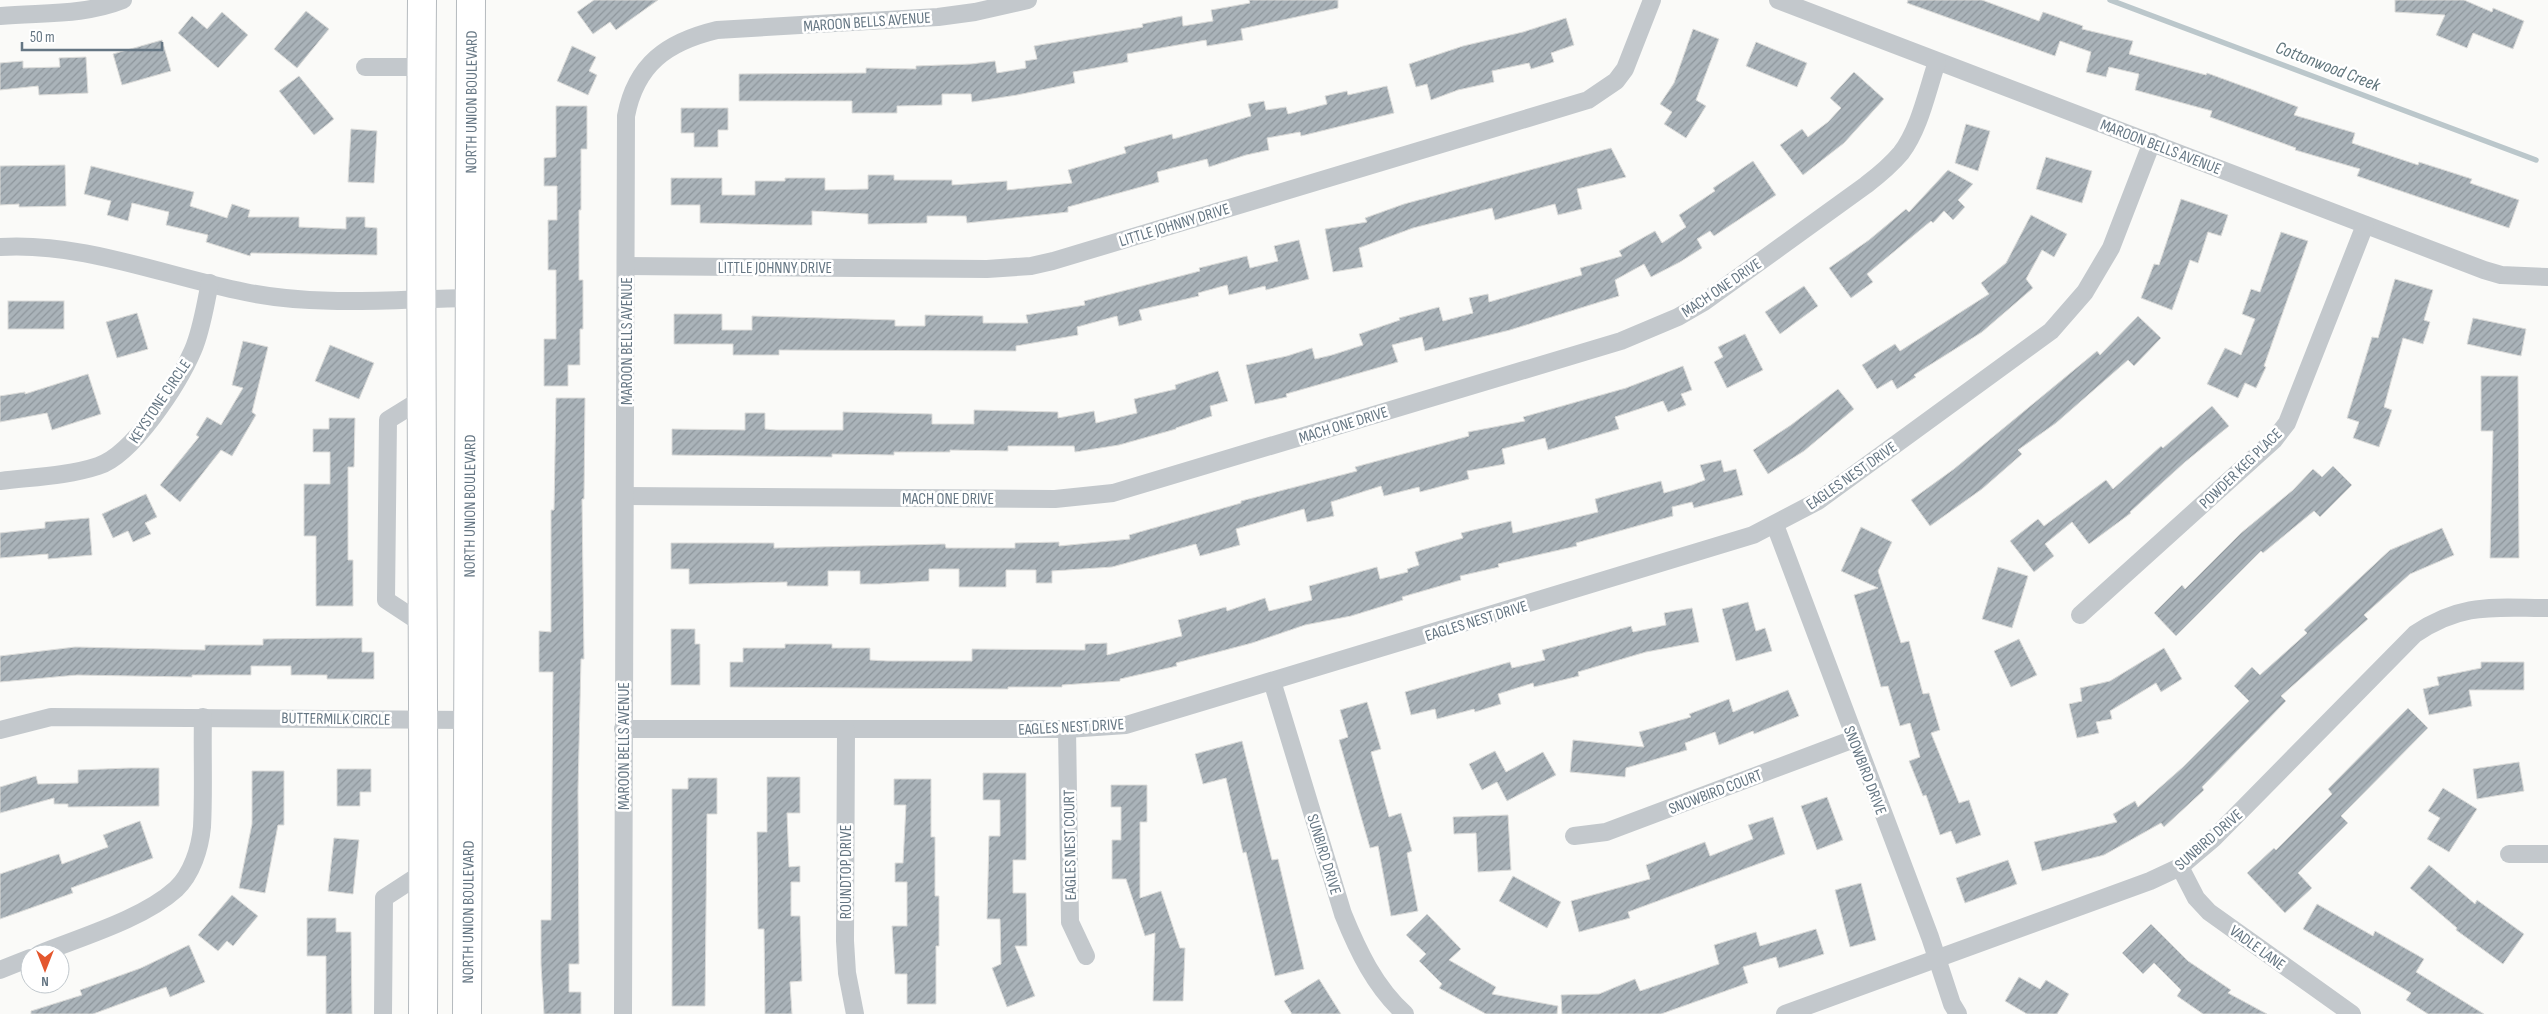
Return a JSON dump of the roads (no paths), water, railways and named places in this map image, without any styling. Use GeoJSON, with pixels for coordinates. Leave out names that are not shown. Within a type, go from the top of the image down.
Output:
{"type":"FeatureCollection","features":[{"type":"Feature","properties":{"kind":"main road"},"geometry":{"type":"LineString","coordinates":[[422,0],[421,299],[425,720],[423,1014]]}},
{"type":"Feature","properties":{"kind":"main road","name":"NORTH UNION BOULEVARD"},"geometry":{"type":"LineString","coordinates":[[467,1014],[468,298],[471,0]]}},
{"type":"Feature","properties":{"kind":"street"},"geometry":{"type":"LineString","coordinates":[[0,16],[67,13],[93,9],[123,0]]}},
{"type":"Feature","properties":{"kind":"street","name":"MAROON BELLS AVENUE"},"geometry":{"type":"LineString","coordinates":[[623,1014],[626,116],[630,96],[654,59],[672,45],[696,35],[717,30],[938,17],[975,12],[1028,0]]}},
{"type":"Feature","properties":{"kind":"street","name":"LITTLE JOHNNY DRIVE"},"geometry":{"type":"LineString","coordinates":[[626,266],[994,269],[1031,266],[1053,261],[1588,100],[1616,81],[1625,69],[1652,0]]}},
{"type":"Feature","properties":{"kind":"street","name":"MAROON BELLS AVENUE"},"geometry":{"type":"LineString","coordinates":[[1778,0],[2365,225],[2501,275],[2548,277]]}},
{"type":"Feature","properties":{"kind":"street","name":"MACH ONE DRIVE"},"geometry":{"type":"LineString","coordinates":[[625,496],[1056,499],[1113,493],[1621,341],[1678,317],[1704,302],[1866,185],[1889,166],[1902,151],[1914,129],[1937,62]]}},
{"type":"Feature","properties":{"kind":"street"},"geometry":{"type":"LineString","coordinates":[[365,67],[421,67]]}},
{"type":"Feature","properties":{"kind":"street","name":"EAGLES NEST DRIVE"},"geometry":{"type":"LineString","coordinates":[[623,729],[1067,729],[1126,725],[1730,543],[1775,526],[1818,501],[2051,331],[2085,292],[2111,248],[2152,142]]}},
{"type":"Feature","properties":{"kind":"street","name":"POWDER KEG PLACE"},"geometry":{"type":"LineString","coordinates":[[2080,615],[2274,440],[2287,423],[2365,225]]}},
{"type":"Feature","properties":{"kind":"street"},"geometry":{"type":"LineString","coordinates":[[0,247],[74,251],[245,292],[290,298],[468,298]]}},
{"type":"Feature","properties":{"kind":"street","name":"KEYSTONE CIRCLE"},"geometry":{"type":"LineString","coordinates":[[0,481],[99,466],[114,458],[129,446],[144,428],[184,369],[200,328],[210,283]]}},
{"type":"Feature","properties":{"kind":"street"},"geometry":{"type":"LineString","coordinates":[[422,399],[388,420],[386,600],[424,625]]}},
{"type":"Feature","properties":{"kind":"street","name":"SNOWBIRD DRIVE"},"geometry":{"type":"LineString","coordinates":[[1775,526],[1952,1004],[1958,1014]]}},
{"type":"Feature","properties":{"kind":"street","name":"SUNBIRD DRIVE"},"geometry":{"type":"LineString","coordinates":[[1785,1014],[2150,881],[2180,867],[2213,839],[2415,634],[2436,620],[2457,612],[2476,608],[2548,608]]}},
{"type":"Feature","properties":{"kind":"street","name":"SUNBIRD DRIVE"},"geometry":{"type":"LineString","coordinates":[[1272,680],[1343,914],[1358,950],[1375,978],[1405,1014]]}},
{"type":"Feature","properties":{"kind":"street"},"geometry":{"type":"LineString","coordinates":[[63,944],[139,913],[177,888],[189,871],[202,828],[203,716]]}},
{"type":"Feature","properties":{"kind":"street","name":"BUTTERMILK CIRCLE"},"geometry":{"type":"LineString","coordinates":[[0,730],[51,717],[203,716],[468,720]]}},
{"type":"Feature","properties":{"kind":"street","name":"EAGLES NEST COURT"},"geometry":{"type":"LineString","coordinates":[[1067,729],[1070,922],[1086,956]]}},
{"type":"Feature","properties":{"kind":"street","name":"ROUNDTOP DRIVE"},"geometry":{"type":"LineString","coordinates":[[846,730],[845,941],[847,973],[855,1014]]}},
{"type":"Feature","properties":{"kind":"street","name":"SNOWBIRD COURT"},"geometry":{"type":"LineString","coordinates":[[1574,836],[1606,832],[1854,739]]}},
{"type":"Feature","properties":{"kind":"street"},"geometry":{"type":"LineString","coordinates":[[2509,854],[2548,854]]}},
{"type":"Feature","properties":{"kind":"street","name":"VADLE LANE"},"geometry":{"type":"LineString","coordinates":[[2180,867],[2196,898],[2209,912],[2352,1014]]}},
{"type":"Feature","properties":{"kind":"street"},"geometry":{"type":"LineString","coordinates":[[383,1014],[384,898],[424,872]]}},
{"type":"Feature","properties":{"kind":"street"},"geometry":{"type":"LineString","coordinates":[[0,970],[20,962]]}},
{"type":"Feature","properties":{"kind":"waterway","name":"Cottonwood Creek"},"geometry":{"type":"LineString","coordinates":[[2110,0],[2536,160]]}}]}
